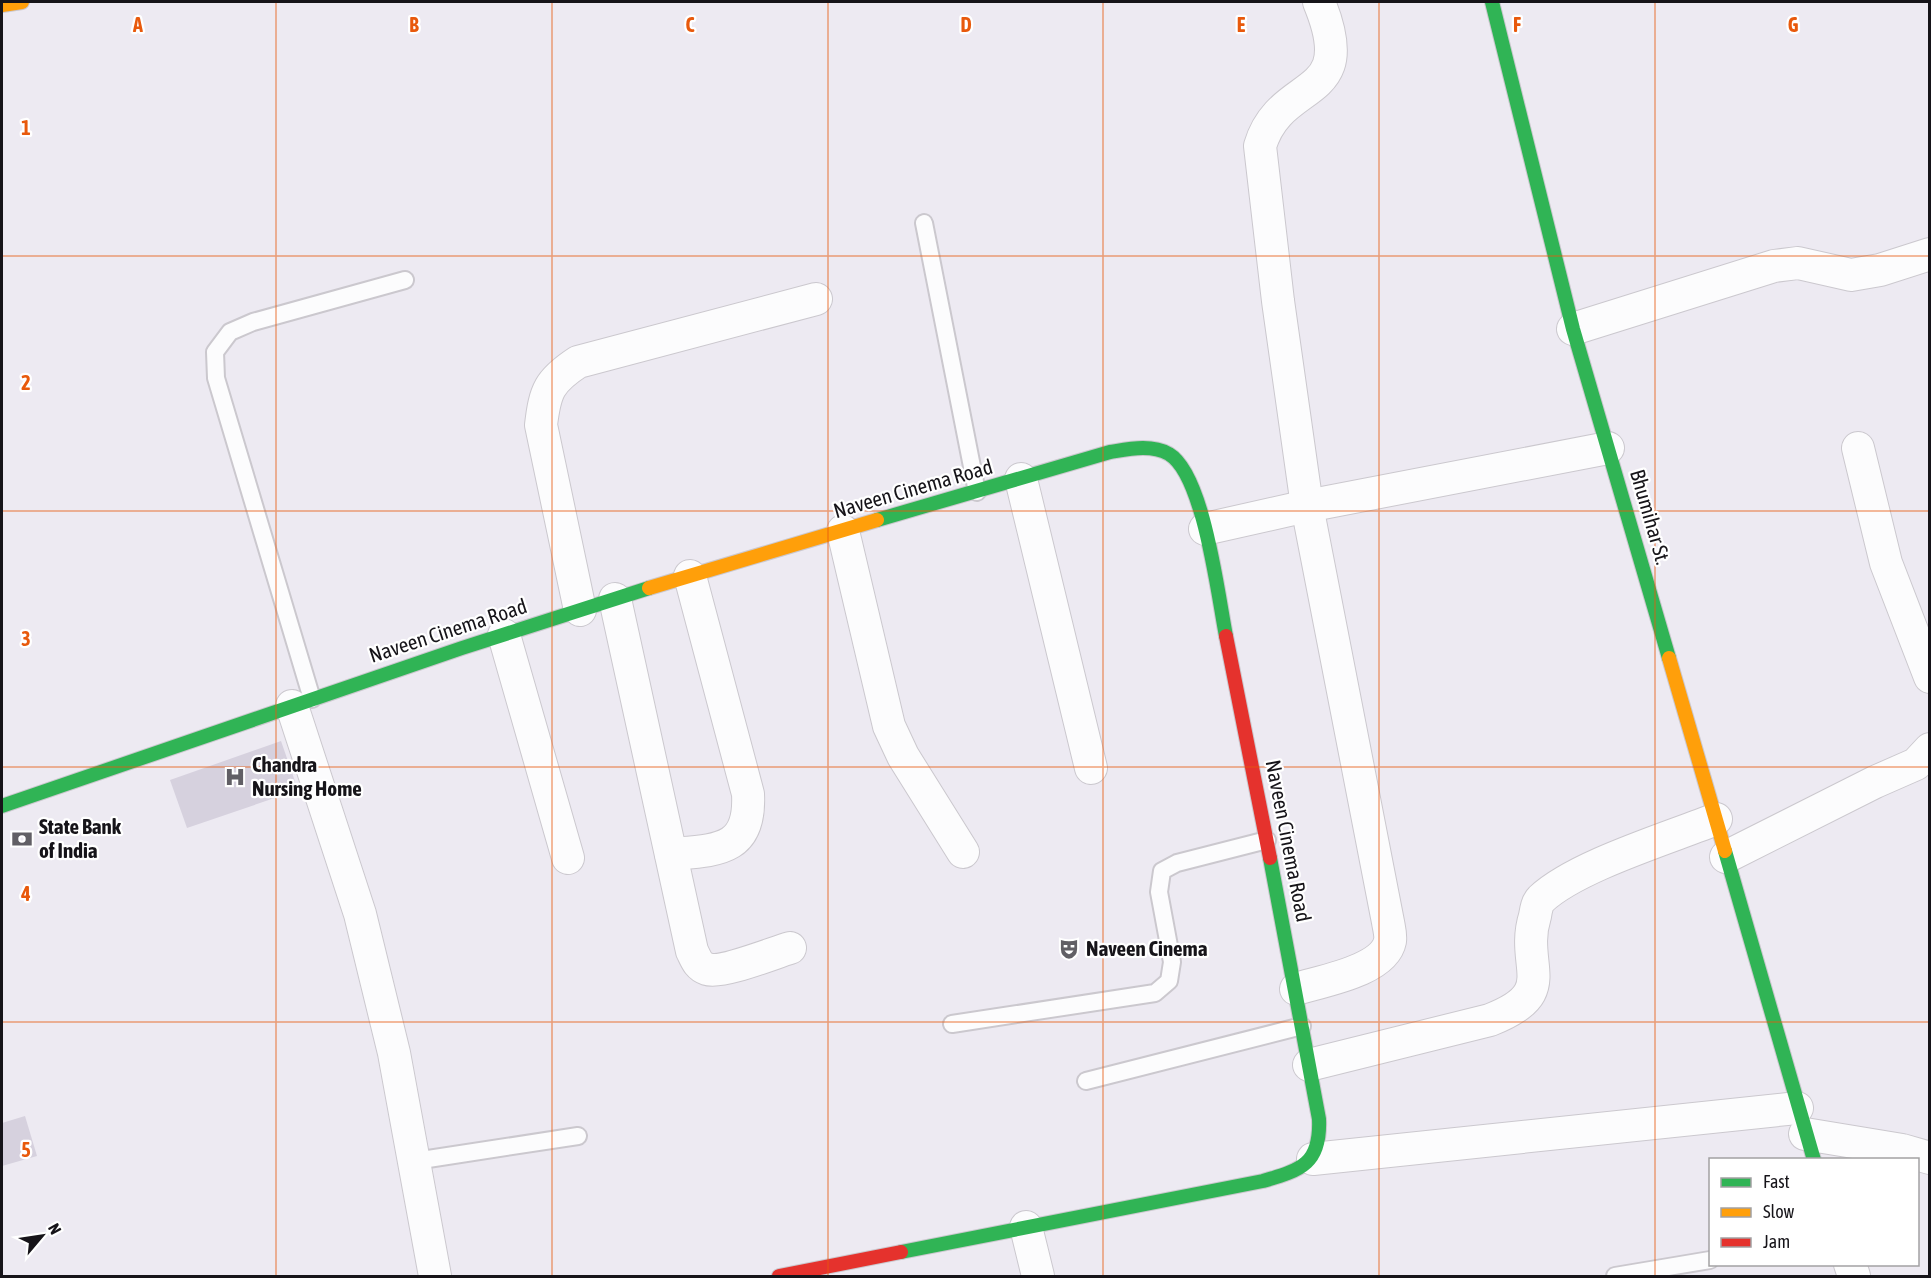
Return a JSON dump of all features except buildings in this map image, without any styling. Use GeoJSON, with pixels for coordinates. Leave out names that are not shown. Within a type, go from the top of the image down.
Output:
{"type":"FeatureCollection","features":[{"type":"Feature","properties":{"kind":"street"},"geometry":{"type":"LineString","coordinates":[[2,5],[22,2]]}},
{"type":"Feature","properties":{"kind":"street"},"geometry":{"type":"LineString","coordinates":[[1296,989],[1369,966],[1382,956],[1390,941],[1307,506],[1278,302],[1260,146],[1265,127],[1276,115],[1316,83],[1331,63],[1332,44],[1319,2]]}},
{"type":"Feature","properties":{"kind":"street","name":"Bhumihar St."},"geometry":{"type":"LineString","coordinates":[[1492,2],[1574,329],[1805,1134]]}},
{"type":"Feature","properties":{"kind":"street"},"geometry":{"type":"LineString","coordinates":[[1574,329],[1774,266],[1798,263],[1851,275],[1880,270],[1929,254]]}},
{"type":"Feature","properties":{"kind":"street"},"geometry":{"type":"LineString","coordinates":[[580,610],[541,425],[544,398],[556,376],[578,362],[816,299]]}},
{"type":"Feature","properties":{"kind":"street","name":"Naveen Cinema Road"},"geometry":{"type":"LineString","coordinates":[[2,806],[170,751],[302,703],[580,610],[1110,452],[1144,447],[1175,459],[1193,486],[1205,529],[1296,989],[1309,1065],[1317,1149]]}},
{"type":"Feature","properties":{"kind":"street"},"geometry":{"type":"LineString","coordinates":[[1205,529],[1307,506],[1608,448]]}},
{"type":"Feature","properties":{"kind":"street"},"geometry":{"type":"LineString","coordinates":[[1858,448],[1886,563],[1929,677]]}},
{"type":"Feature","properties":{"kind":"street"},"geometry":{"type":"LineString","coordinates":[[1021,479],[1091,768]]}},
{"type":"Feature","properties":{"kind":"street"},"geometry":{"type":"LineString","coordinates":[[843,531],[889,726],[903,756],[963,852]]}},
{"type":"Feature","properties":{"kind":"street"},"geometry":{"type":"LineString","coordinates":[[671,854],[709,851],[731,842],[744,831],[749,815],[748,794],[690,576]]}},
{"type":"Feature","properties":{"kind":"street"},"geometry":{"type":"LineString","coordinates":[[615,599],[693,951],[698,963],[709,970],[723,968],[790,948]]}},
{"type":"Feature","properties":{"kind":"street"},"geometry":{"type":"LineString","coordinates":[[504,635],[568,858]]}},
{"type":"Feature","properties":{"kind":"street"},"geometry":{"type":"LineString","coordinates":[[302,703],[360,914],[394,1053],[435,1276]]}},
{"type":"Feature","properties":{"kind":"street"},"geometry":{"type":"LineString","coordinates":[[1726,857],[1875,782],[1916,764],[1929,749]]}},
{"type":"Feature","properties":{"kind":"street"},"geometry":{"type":"LineString","coordinates":[[1309,1065],[1490,1020],[1512,1012],[1526,1002],[1535,982],[1532,925],[1539,901],[1560,885],[1586,871],[1716,819]]}},
{"type":"Feature","properties":{"kind":"street"},"geometry":{"type":"LineString","coordinates":[[779,1276],[1263,1181],[1293,1173],[1317,1149],[1805,1134],[1902,1150],[1929,1158]]}},
{"type":"Feature","properties":{"kind":"street"},"geometry":{"type":"LineString","coordinates":[[1026,1227],[1038,1276]]}},
{"type":"Feature","properties":{"kind":"lane"},"geometry":{"type":"LineString","coordinates":[[924,224],[977,492]]}},
{"type":"Feature","properties":{"kind":"lane"},"geometry":{"type":"LineString","coordinates":[[302,703],[216,378],[215,352],[230,332],[253,322],[405,280]]}},
{"type":"Feature","properties":{"kind":"lane"},"geometry":{"type":"LineString","coordinates":[[952,1024],[1155,993],[1168,981],[1172,962],[1159,892],[1162,871],[1177,863],[1267,840]]}},
{"type":"Feature","properties":{"kind":"lane"},"geometry":{"type":"LineString","coordinates":[[1086,1081],[1302,1026]]}},
{"type":"Feature","properties":{"kind":"lane"},"geometry":{"type":"LineString","coordinates":[[415,1161],[578,1136]]}},
{"type":"Feature","properties":{"kind":"lane"},"geometry":{"type":"LineString","coordinates":[[1615,1276],[1709,1260]]}},
{"type":"Feature","properties":{"kind":"traffic: fast"},"geometry":{"type":"LineString","coordinates":[[1492,2],[1573,329],[1669,658]]}},
{"type":"Feature","properties":{"kind":"traffic: fast"},"geometry":{"type":"LineString","coordinates":[[877,520],[1110,452],[1140,448],[1162,451],[1169,454],[1181,466],[1192,486],[1208,538],[1226,636]]}},
{"type":"Feature","properties":{"kind":"traffic: fast"},"geometry":{"type":"LineString","coordinates":[[2,806],[462,648],[649,588]]}},
{"type":"Feature","properties":{"kind":"traffic: fast"},"geometry":{"type":"LineString","coordinates":[[1725,851],[1813,1158]]}},
{"type":"Feature","properties":{"kind":"traffic: fast"},"geometry":{"type":"LineString","coordinates":[[901,1252],[1263,1181],[1288,1173],[1306,1162],[1317,1146],[1319,1119],[1270,858]]}},
{"type":"Feature","properties":{"kind":"traffic: slow"},"geometry":{"type":"LineString","coordinates":[[2,5],[22,2]]}},
{"type":"Feature","properties":{"kind":"traffic: slow"},"geometry":{"type":"LineString","coordinates":[[649,588],[877,520]]}},
{"type":"Feature","properties":{"kind":"traffic: slow"},"geometry":{"type":"LineString","coordinates":[[1669,658],[1725,851]]}},
{"type":"Feature","properties":{"kind":"traffic: jam"},"geometry":{"type":"LineString","coordinates":[[1226,636],[1270,858]]}},
{"type":"Feature","properties":{"kind":"traffic: jam"},"geometry":{"type":"LineString","coordinates":[[779,1276],[901,1252]]}},
{"type":"Feature","properties":{"kind":"place","name":"Chandra Nursing Home"},"geometry":{"type":"Point","coordinates":[235,777]}},
{"type":"Feature","properties":{"kind":"place","name":"State Bank of India"},"geometry":{"type":"Point","coordinates":[22,839]}},
{"type":"Feature","properties":{"kind":"place","name":"Naveen Cinema"},"geometry":{"type":"Point","coordinates":[1069,949]}}]}
